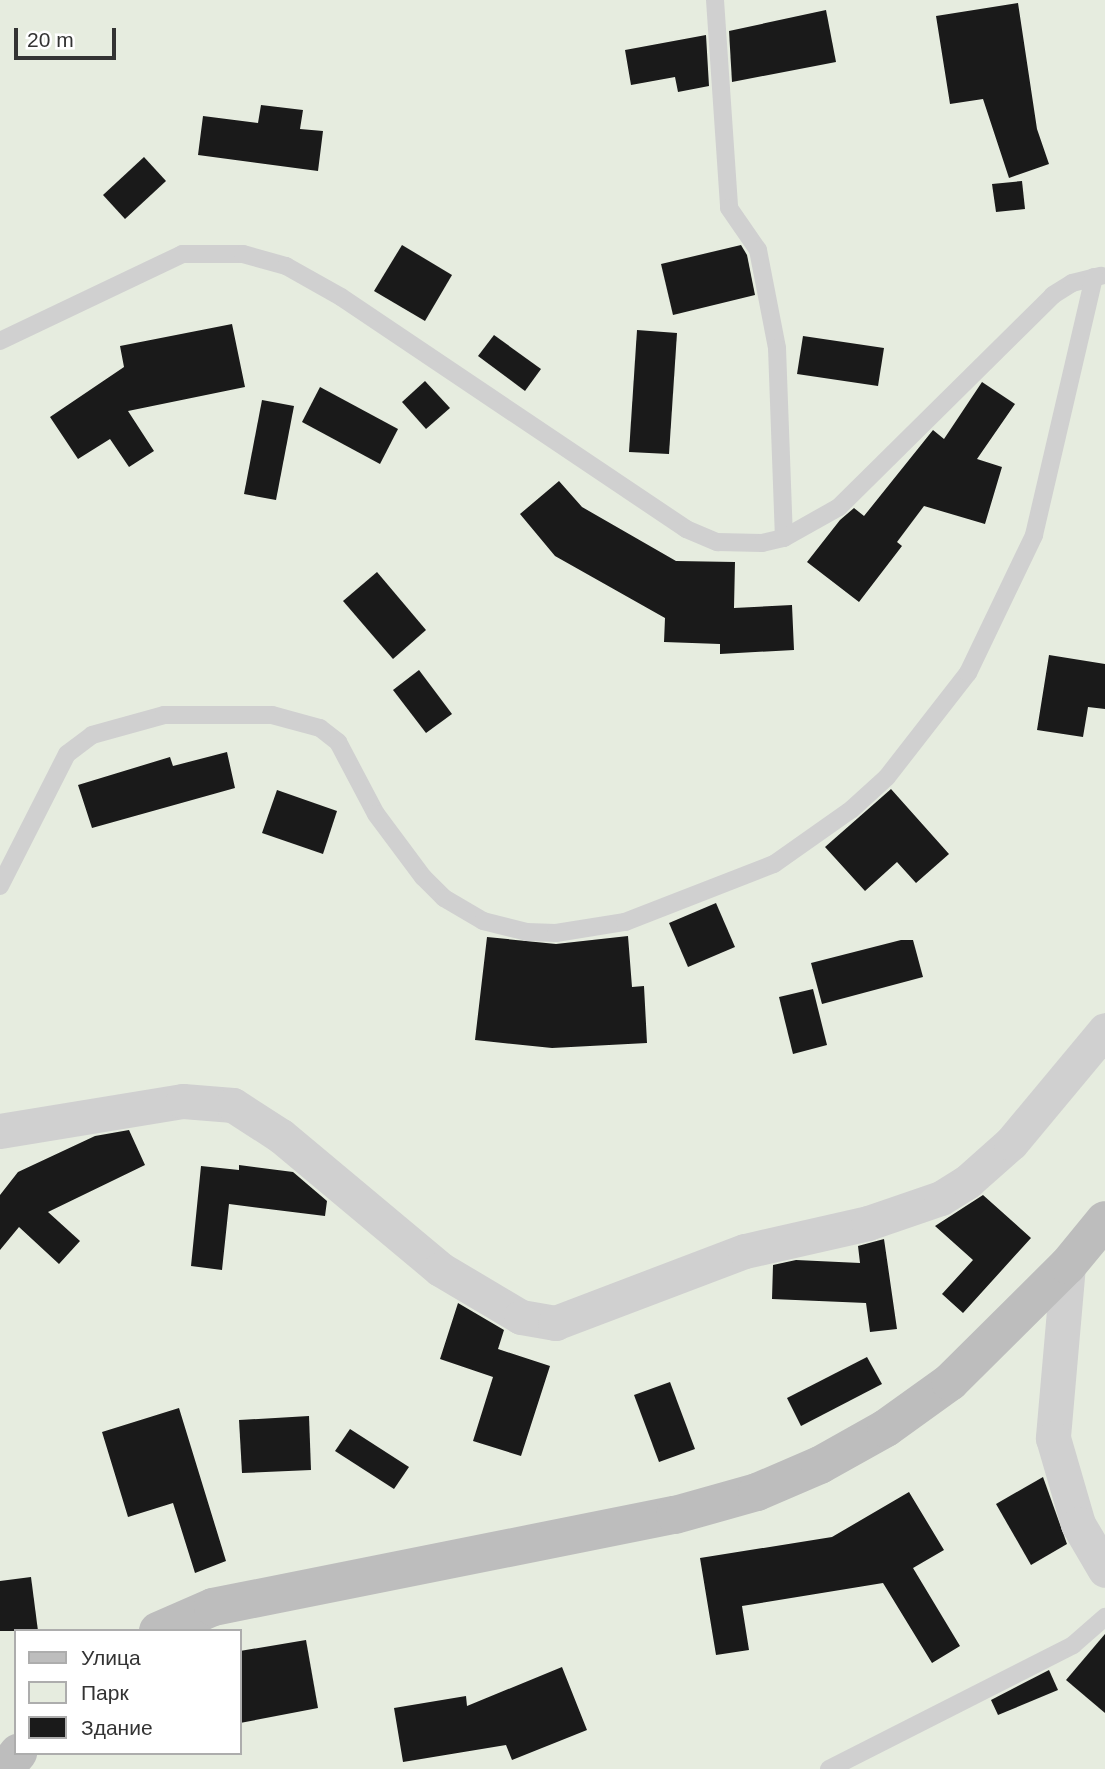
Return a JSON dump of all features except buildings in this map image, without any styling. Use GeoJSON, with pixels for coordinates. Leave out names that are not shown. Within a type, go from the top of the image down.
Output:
{"type":"FeatureCollection","features":[{"type":"Feature","properties":{"kind":"street"},"geometry":{"type":"LineString","coordinates":[[0,1131],[183,1101],[233,1105],[281,1136],[440,1269],[521,1317],[555,1323],[744,1251],[880,1220],[941,1198],[968,1181],[1010,1143],[1105,1030]]}},
{"type":"Feature","properties":{"kind":"street"},"geometry":{"type":"LineString","coordinates":[[163,1629],[213,1607],[675,1515],[757,1492],[820,1465],[886,1428],[940,1390],[1068,1265],[1105,1220]]}},
{"type":"Feature","properties":{"kind":"street"},"geometry":{"type":"LineString","coordinates":[[1068,1265],[1053,1438],[1087,1545],[1105,1570]]}},
{"type":"Feature","properties":{"kind":"street"},"geometry":{"type":"LineString","coordinates":[[5,1769],[16,1755]]}},
{"type":"Feature","properties":{"kind":"lane"},"geometry":{"type":"LineString","coordinates":[[715,0],[729,208],[758,250],[777,348],[784,538]]}},
{"type":"Feature","properties":{"kind":"lane"},"geometry":{"type":"LineString","coordinates":[[0,341],[182,254],[243,254],[286,266],[341,297],[687,529],[717,542],[741,544],[784,538],[839,507],[877,474],[1052,295],[1072,283],[1099,276],[1034,535],[968,673],[887,777],[852,809],[774,864],[625,922],[556,933],[527,932],[483,922],[437,891],[376,814],[338,742],[320,728],[272,715],[164,715],[92,735],[67,754],[0,886]]}},
{"type":"Feature","properties":{"kind":"lane"},"geometry":{"type":"LineString","coordinates":[[829,1769],[1073,1645],[1105,1617]]}},
{"type":"Feature","properties":{"kind":"green space"},"geometry":{"type":"Polygon","coordinates":[[[0,0],[1105,0],[1105,1534],[1100,1560],[1105,1565],[1105,1769],[0,1769],[0,0]]]}}]}
